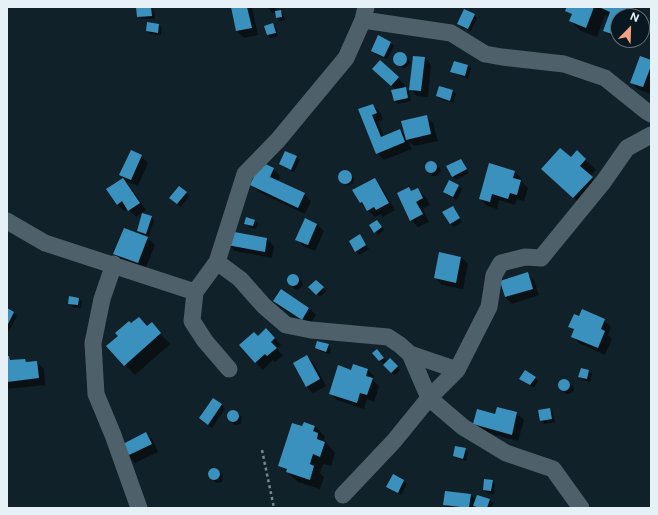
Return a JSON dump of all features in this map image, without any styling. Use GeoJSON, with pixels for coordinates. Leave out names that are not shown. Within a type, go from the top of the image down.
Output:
{"type":"FeatureCollection","features":[{"type":"Feature","properties":{"kind":"street"},"geometry":{"type":"LineString","coordinates":[[229,369],[192,321],[195,292],[217,262],[244,174],[278,140],[346,58],[364,13],[451,33],[485,54],[564,64],[605,78],[651,114]]}},
{"type":"Feature","properties":{"kind":"street"},"geometry":{"type":"LineString","coordinates":[[343,495],[394,441],[429,398],[456,370],[489,307],[494,275],[501,262],[525,257],[541,258],[604,181],[627,148],[651,135]]}},
{"type":"Feature","properties":{"kind":"street"},"geometry":{"type":"LineString","coordinates":[[7,221],[46,243],[114,264],[195,292]]}},
{"type":"Feature","properties":{"kind":"street"},"geometry":{"type":"LineString","coordinates":[[217,262],[240,279],[264,306],[286,325],[311,330],[388,337],[410,354],[456,370]]}},
{"type":"Feature","properties":{"kind":"street"},"geometry":{"type":"LineString","coordinates":[[114,264],[102,299],[93,343],[96,394],[113,435],[139,508]]}},
{"type":"Feature","properties":{"kind":"street"},"geometry":{"type":"LineString","coordinates":[[410,354],[429,398],[464,426],[506,453],[553,468],[581,508]]}},
{"type":"Feature","properties":{"kind":"path"},"geometry":{"type":"LineString","coordinates":[[262,450],[274,508]]}},
{"type":"Feature","properties":{"kind":"building"},"geometry":{"type":"Polygon","coordinates":[[[136,7],[151,7],[152,16],[137,17],[136,7]]]}},
{"type":"Feature","properties":{"kind":"building"},"geometry":{"type":"Polygon","coordinates":[[[231,7],[247,7],[252,28],[236,31],[231,7]]]}},
{"type":"Feature","properties":{"kind":"building"},"geometry":{"type":"Polygon","coordinates":[[[567,7],[594,7],[586,28],[569,21],[572,14],[565,11],[567,7]]]}},
{"type":"Feature","properties":{"kind":"building"},"geometry":{"type":"Polygon","coordinates":[[[599,7],[633,7],[610,8],[610,12],[599,7]]]}},
{"type":"Feature","properties":{"kind":"building"},"geometry":{"type":"Polygon","coordinates":[[[464,9],[475,14],[468,29],[457,24],[464,9]]]}},
{"type":"Feature","properties":{"kind":"building"},"geometry":{"type":"Polygon","coordinates":[[[281,10],[282,17],[276,18],[275,11],[281,10]]]}},
{"type":"Feature","properties":{"kind":"building"},"geometry":{"type":"Polygon","coordinates":[[[610,12],[610,33],[603,31],[610,12]]]}},
{"type":"Feature","properties":{"kind":"building"},"geometry":{"type":"Polygon","coordinates":[[[147,22],[159,24],[158,33],[146,31],[147,22]]]}},
{"type":"Feature","properties":{"kind":"building"},"geometry":{"type":"Polygon","coordinates":[[[273,23],[276,33],[267,35],[264,26],[273,23]]]}},
{"type":"Feature","properties":{"kind":"building"},"geometry":{"type":"Polygon","coordinates":[[[378,35],[391,42],[384,57],[371,51],[378,35]]]}},
{"type":"Feature","properties":{"kind":"building"},"geometry":{"type":"Polygon","coordinates":[[[400,52],[405,54],[407,59],[405,64],[400,66],[395,64],[393,59],[395,54],[400,52]]]}},
{"type":"Feature","properties":{"kind":"building"},"geometry":{"type":"Polygon","coordinates":[[[413,56],[425,57],[421,91],[409,90],[413,56]]]}},
{"type":"Feature","properties":{"kind":"building"},"geometry":{"type":"Polygon","coordinates":[[[640,56],[651,60],[651,66],[643,87],[630,83],[640,56]]]}},
{"type":"Feature","properties":{"kind":"building"},"geometry":{"type":"Polygon","coordinates":[[[380,60],[399,77],[391,86],[372,69],[380,60]]]}},
{"type":"Feature","properties":{"kind":"building"},"geometry":{"type":"Polygon","coordinates":[[[454,61],[468,65],[465,76],[450,72],[454,61]]]}},
{"type":"Feature","properties":{"kind":"building"},"geometry":{"type":"Polygon","coordinates":[[[439,86],[453,90],[450,101],[436,96],[439,86]]]}},
{"type":"Feature","properties":{"kind":"building"},"geometry":{"type":"Polygon","coordinates":[[[406,87],[408,98],[394,101],[391,90],[406,87]]]}},
{"type":"Feature","properties":{"kind":"building"},"geometry":{"type":"Polygon","coordinates":[[[373,104],[377,113],[372,115],[381,137],[400,129],[405,142],[376,154],[358,109],[373,104]]]}},
{"type":"Feature","properties":{"kind":"building"},"geometry":{"type":"Polygon","coordinates":[[[427,115],[431,134],[406,140],[401,121],[427,115]]]}},
{"type":"Feature","properties":{"kind":"building"},"geometry":{"type":"Polygon","coordinates":[[[560,148],[571,157],[577,150],[586,159],[580,166],[593,177],[573,198],[541,169],[560,148]]]}},
{"type":"Feature","properties":{"kind":"building"},"geometry":{"type":"Polygon","coordinates":[[[131,150],[142,155],[131,180],[119,175],[131,150]]]}},
{"type":"Feature","properties":{"kind":"building"},"geometry":{"type":"Polygon","coordinates":[[[285,151],[297,156],[291,170],[279,164],[285,151]]]}},
{"type":"Feature","properties":{"kind":"building"},"geometry":{"type":"Polygon","coordinates":[[[461,159],[467,169],[452,177],[446,166],[461,159]]]}},
{"type":"Feature","properties":{"kind":"building"},"geometry":{"type":"Polygon","coordinates":[[[433,161],[436,162],[436,172],[429,173],[426,172],[425,165],[426,162],[433,161]]]}},
{"type":"Feature","properties":{"kind":"building"},"geometry":{"type":"Polygon","coordinates":[[[261,162],[274,168],[270,177],[305,193],[298,208],[250,185],[261,162]]]}},
{"type":"Feature","properties":{"kind":"building"},"geometry":{"type":"Polygon","coordinates":[[[489,163],[515,171],[513,178],[521,180],[517,195],[510,193],[508,199],[492,194],[490,202],[479,199],[489,163]]]}},
{"type":"Feature","properties":{"kind":"building"},"geometry":{"type":"Polygon","coordinates":[[[345,170],[350,172],[352,177],[350,182],[345,184],[340,182],[338,177],[340,172],[345,170]]]}},
{"type":"Feature","properties":{"kind":"building"},"geometry":{"type":"Polygon","coordinates":[[[123,178],[140,203],[128,211],[122,201],[117,205],[106,189],[123,178]]]}},
{"type":"Feature","properties":{"kind":"building"},"geometry":{"type":"Polygon","coordinates":[[[375,178],[389,203],[376,210],[374,207],[367,211],[352,190],[375,178]]]}},
{"type":"Feature","properties":{"kind":"building"},"geometry":{"type":"Polygon","coordinates":[[[449,180],[459,185],[453,197],[443,192],[449,180]]]}},
{"type":"Feature","properties":{"kind":"building"},"geometry":{"type":"Polygon","coordinates":[[[179,186],[187,192],[177,204],[169,198],[179,186]]]}},
{"type":"Feature","properties":{"kind":"building"},"geometry":{"type":"Polygon","coordinates":[[[409,187],[411,191],[418,188],[423,198],[416,202],[423,214],[410,221],[397,193],[409,187]]]}},
{"type":"Feature","properties":{"kind":"building"},"geometry":{"type":"Polygon","coordinates":[[[453,206],[460,218],[450,224],[442,212],[453,206]]]}},
{"type":"Feature","properties":{"kind":"building"},"geometry":{"type":"Polygon","coordinates":[[[142,213],[152,216],[146,234],[137,231],[142,213]]]}},
{"type":"Feature","properties":{"kind":"building"},"geometry":{"type":"Polygon","coordinates":[[[246,217],[255,220],[253,226],[244,224],[246,217]]]}},
{"type":"Feature","properties":{"kind":"building"},"geometry":{"type":"Polygon","coordinates":[[[305,218],[317,224],[308,245],[295,240],[305,218]]]}},
{"type":"Feature","properties":{"kind":"building"},"geometry":{"type":"Polygon","coordinates":[[[377,220],[382,227],[374,233],[369,225],[377,220]]]}},
{"type":"Feature","properties":{"kind":"building"},"geometry":{"type":"Polygon","coordinates":[[[124,228],[148,237],[138,263],[113,254],[124,228]]]}},
{"type":"Feature","properties":{"kind":"building"},"geometry":{"type":"Polygon","coordinates":[[[229,231],[267,238],[265,252],[227,245],[229,231]]]}},
{"type":"Feature","properties":{"kind":"building"},"geometry":{"type":"Polygon","coordinates":[[[360,234],[366,245],[355,252],[349,241],[360,234]]]}},
{"type":"Feature","properties":{"kind":"building"},"geometry":{"type":"Polygon","coordinates":[[[439,252],[461,257],[456,283],[434,278],[439,252]]]}},
{"type":"Feature","properties":{"kind":"building"},"geometry":{"type":"Polygon","coordinates":[[[528,272],[533,289],[505,297],[500,281],[528,272]]]}},
{"type":"Feature","properties":{"kind":"building"},"geometry":{"type":"Polygon","coordinates":[[[295,274],[298,275],[298,285],[291,286],[288,285],[287,278],[288,275],[295,274]]]}},
{"type":"Feature","properties":{"kind":"building"},"geometry":{"type":"Polygon","coordinates":[[[316,280],[324,287],[316,295],[308,287],[316,280]]]}},
{"type":"Feature","properties":{"kind":"building"},"geometry":{"type":"Polygon","coordinates":[[[281,289],[309,308],[302,320],[273,301],[281,289]]]}},
{"type":"Feature","properties":{"kind":"building"},"geometry":{"type":"Polygon","coordinates":[[[69,296],[79,298],[78,305],[68,304],[69,296]]]}},
{"type":"Feature","properties":{"kind":"building"},"geometry":{"type":"Polygon","coordinates":[[[7,308],[14,312],[7,326],[7,308]]]}},
{"type":"Feature","properties":{"kind":"building"},"geometry":{"type":"Polygon","coordinates":[[[582,309],[605,319],[601,329],[605,331],[598,348],[571,337],[574,329],[568,327],[574,314],[579,316],[582,309]]]}},
{"type":"Feature","properties":{"kind":"building"},"geometry":{"type":"Polygon","coordinates":[[[139,317],[147,326],[152,322],[161,333],[124,366],[106,346],[118,336],[115,333],[129,321],[131,323],[139,317]]]}},
{"type":"Feature","properties":{"kind":"building"},"geometry":{"type":"Polygon","coordinates":[[[266,328],[275,338],[271,342],[277,348],[267,356],[265,354],[255,363],[239,345],[254,332],[258,336],[266,328]]]}},
{"type":"Feature","properties":{"kind":"building"},"geometry":{"type":"Polygon","coordinates":[[[317,341],[329,344],[326,352],[315,348],[317,341]]]}},
{"type":"Feature","properties":{"kind":"building"},"geometry":{"type":"Polygon","coordinates":[[[377,349],[384,358],[379,361],[372,353],[377,349]]]}},
{"type":"Feature","properties":{"kind":"building"},"geometry":{"type":"Polygon","coordinates":[[[307,355],[320,379],[306,387],[293,363],[307,355]]]}},
{"type":"Feature","properties":{"kind":"building"},"geometry":{"type":"Polygon","coordinates":[[[7,356],[9,356],[10,360],[25,359],[26,362],[37,361],[39,378],[7,382],[7,356]]]}},
{"type":"Feature","properties":{"kind":"building"},"geometry":{"type":"Polygon","coordinates":[[[390,358],[398,366],[391,373],[383,365],[390,358]]]}},
{"type":"Feature","properties":{"kind":"building"},"geometry":{"type":"Polygon","coordinates":[[[353,364],[368,369],[366,376],[373,378],[367,395],[360,393],[357,403],[329,394],[338,365],[351,370],[353,364]]]}},
{"type":"Feature","properties":{"kind":"building"},"geometry":{"type":"Polygon","coordinates":[[[581,368],[589,370],[587,379],[578,377],[581,368]]]}},
{"type":"Feature","properties":{"kind":"building"},"geometry":{"type":"Polygon","coordinates":[[[525,370],[536,377],[530,385],[519,379],[525,370]]]}},
{"type":"Feature","properties":{"kind":"building"},"geometry":{"type":"Polygon","coordinates":[[[566,379],[569,380],[569,390],[562,391],[559,390],[558,383],[559,380],[566,379]]]}},
{"type":"Feature","properties":{"kind":"building"},"geometry":{"type":"Polygon","coordinates":[[[213,398],[222,404],[208,425],[199,418],[213,398]]]}},
{"type":"Feature","properties":{"kind":"building"},"geometry":{"type":"Polygon","coordinates":[[[497,407],[517,412],[512,435],[473,424],[477,409],[495,414],[497,407]]]}},
{"type":"Feature","properties":{"kind":"building"},"geometry":{"type":"Polygon","coordinates":[[[550,408],[552,419],[540,421],[538,410],[550,408]]]}},
{"type":"Feature","properties":{"kind":"building"},"geometry":{"type":"Polygon","coordinates":[[[235,410],[238,411],[238,421],[231,422],[228,421],[227,414],[228,411],[235,410]]]}},
{"type":"Feature","properties":{"kind":"building"},"geometry":{"type":"Polygon","coordinates":[[[304,422],[315,426],[313,431],[318,433],[317,439],[325,442],[320,457],[313,454],[310,464],[314,466],[310,480],[286,472],[287,469],[278,466],[292,423],[302,426],[304,422]]]}},
{"type":"Feature","properties":{"kind":"building"},"geometry":{"type":"Polygon","coordinates":[[[146,432],[152,444],[127,456],[121,445],[146,432]]]}},
{"type":"Feature","properties":{"kind":"building"},"geometry":{"type":"Polygon","coordinates":[[[455,446],[466,448],[463,459],[453,456],[455,446]]]}},
{"type":"Feature","properties":{"kind":"building"},"geometry":{"type":"Polygon","coordinates":[[[216,468],[219,469],[219,479],[212,480],[209,479],[208,472],[209,469],[216,468]]]}},
{"type":"Feature","properties":{"kind":"building"},"geometry":{"type":"Polygon","coordinates":[[[393,474],[404,480],[398,493],[386,487],[393,474]]]}},
{"type":"Feature","properties":{"kind":"building"},"geometry":{"type":"Polygon","coordinates":[[[484,479],[493,480],[491,491],[483,490],[484,479]]]}},
{"type":"Feature","properties":{"kind":"building"},"geometry":{"type":"Polygon","coordinates":[[[445,491],[471,494],[469,508],[443,505],[445,491]]]}},
{"type":"Feature","properties":{"kind":"building"},"geometry":{"type":"Polygon","coordinates":[[[477,495],[490,499],[487,508],[473,506],[477,495]]]}}]}
